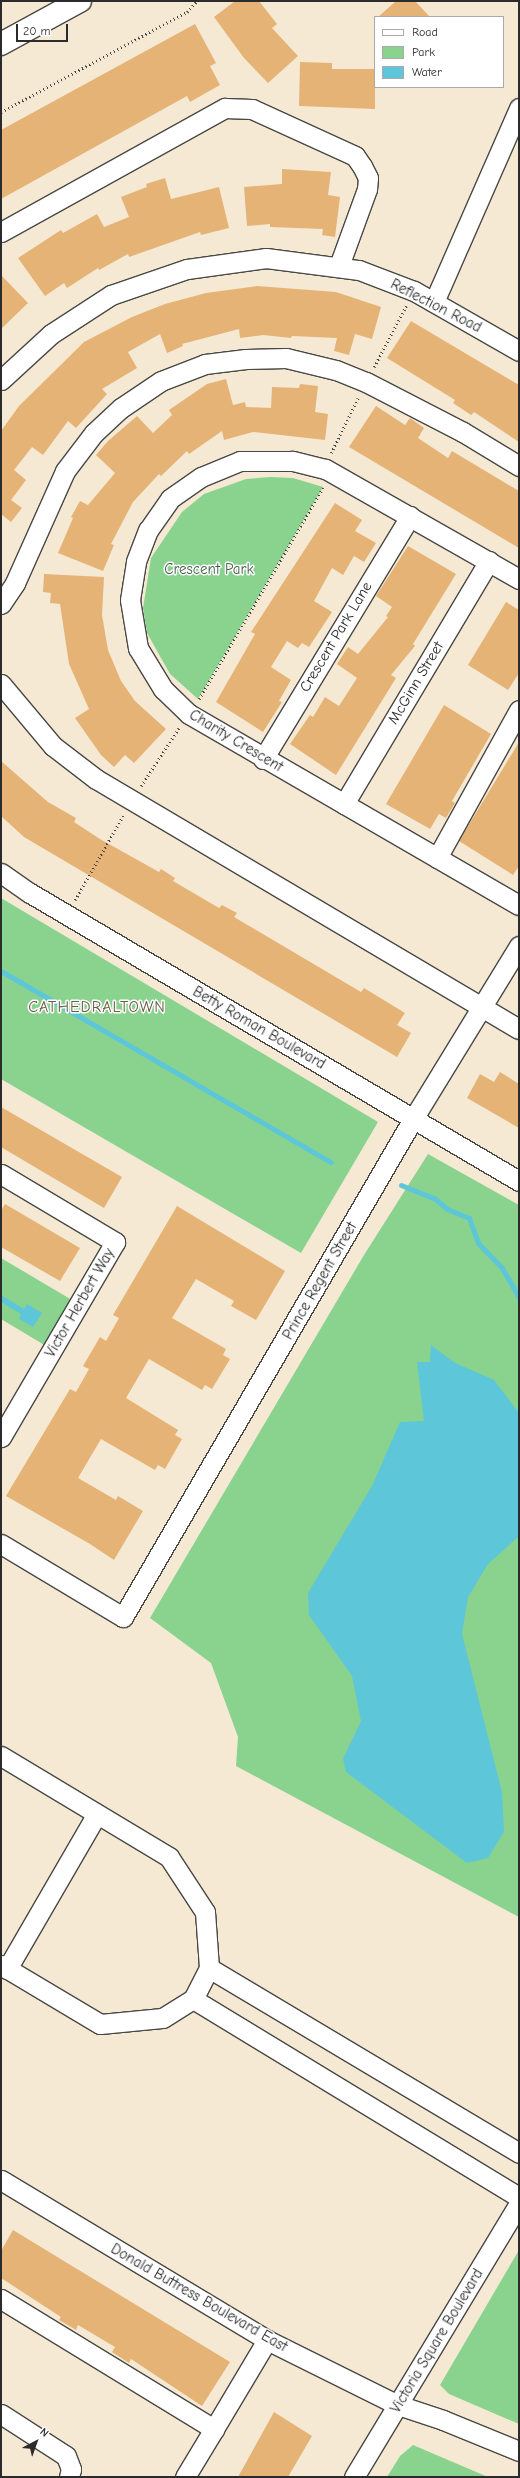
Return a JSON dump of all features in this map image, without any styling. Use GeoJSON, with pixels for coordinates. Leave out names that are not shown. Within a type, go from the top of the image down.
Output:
{"type":"FeatureCollection","features":[{"type":"Feature","properties":{"kind":"main road"},"geometry":{"type":"LineString","coordinates":[[1,44],[80,1]]}},
{"type":"Feature","properties":{"kind":"street"},"geometry":{"type":"LineString","coordinates":[[1,232],[226,108],[252,109],[355,156],[362,166],[368,178],[367,189],[339,266]]}},
{"type":"Feature","properties":{"kind":"street"},"geometry":{"type":"LineString","coordinates":[[434,302],[519,108]]}},
{"type":"Feature","properties":{"kind":"street","name":"Reflection Road"},"geometry":{"type":"LineString","coordinates":[[1,380],[51,334],[111,295],[187,269],[266,258],[339,266],[359,270],[414,291],[519,351]]}},
{"type":"Feature","properties":{"kind":"street"},"geometry":{"type":"LineString","coordinates":[[1,604],[15,583],[65,470],[94,432],[121,408],[161,381],[205,364],[246,359],[286,358],[336,370],[366,382],[463,432],[519,466]]}},
{"type":"Feature","properties":{"kind":"street","name":"Charity Crescent"},"geometry":{"type":"LineString","coordinates":[[519,579],[332,472],[292,461],[240,461],[201,477],[170,499],[148,530],[136,562],[130,600],[138,648],[163,689],[190,714],[264,759],[519,905]]}},
{"type":"Feature","properties":{"kind":"street","name":"Crescent Park Lane"},"geometry":{"type":"LineString","coordinates":[[264,759],[410,516]]}},
{"type":"Feature","properties":{"kind":"street","name":"McGinn Street"},"geometry":{"type":"LineString","coordinates":[[344,804],[489,561]]}},
{"type":"Feature","properties":{"kind":"street"},"geometry":{"type":"LineString","coordinates":[[1,684],[53,746],[96,779],[519,1029]]}},
{"type":"Feature","properties":{"kind":"street"},"geometry":{"type":"LineString","coordinates":[[437,858],[519,710]]}},
{"type":"Feature","properties":{"kind":"street","name":"Betty Roman Boulevard"},"geometry":{"type":"LineString","coordinates":[[1,873],[66,914],[519,1181]]}},
{"type":"Feature","properties":{"kind":"street","name":"Prince Regent Street"},"geometry":{"type":"LineString","coordinates":[[1,1544],[123,1617],[413,1119],[519,946]]}},
{"type":"Feature","properties":{"kind":"street","name":"Victor Herbert Way"},"geometry":{"type":"LineString","coordinates":[[1,1174],[115,1242],[3,1428]]}},
{"type":"Feature","properties":{"kind":"street"},"geometry":{"type":"LineString","coordinates":[[1,1756],[98,1814],[169,1857],[205,1912],[209,1968],[192,1999],[162,2018],[100,2024],[4,1967],[98,1814]]}},
{"type":"Feature","properties":{"kind":"street"},"geometry":{"type":"LineString","coordinates":[[209,1968],[519,2153]]}},
{"type":"Feature","properties":{"kind":"street"},"geometry":{"type":"LineString","coordinates":[[192,1999],[519,2197]]}},
{"type":"Feature","properties":{"kind":"street","name":"Donald Buttress Boulevard East"},"geometry":{"type":"LineString","coordinates":[[2,2184],[267,2340],[398,2405],[443,2420],[519,2451]]}},
{"type":"Feature","properties":{"kind":"street","name":"Victoria Square Boulevard"},"geometry":{"type":"LineString","coordinates":[[354,2477],[519,2204]]}},
{"type":"Feature","properties":{"kind":"street"},"geometry":{"type":"LineString","coordinates":[[1,2299],[214,2429]]}},
{"type":"Feature","properties":{"kind":"street"},"geometry":{"type":"LineString","coordinates":[[185,2477],[267,2340]]}},
{"type":"Feature","properties":{"kind":"street"},"geometry":{"type":"LineString","coordinates":[[1,2414],[66,2456],[71,2469],[69,2477]]}},
{"type":"Feature","properties":{"kind":"path"},"geometry":{"type":"LineString","coordinates":[[1,112],[187,12],[197,1]]}},
{"type":"Feature","properties":{"kind":"path"},"geometry":{"type":"LineString","coordinates":[[66,914],[171,737],[190,714],[332,472]]}},
{"type":"Feature","properties":{"kind":"green space","name":"Crescent Park"},"geometry":{"type":"Polygon","coordinates":[[[270,477],[293,478],[323,487],[198,699],[170,674],[147,633],[143,608],[151,558],[182,512],[204,494],[246,479],[270,477]]]}},
{"type":"Feature","properties":{"kind":"green space"},"geometry":{"type":"Polygon","coordinates":[[[1,898],[378,1122],[301,1253],[1,1079],[1,898]]]}},
{"type":"Feature","properties":{"kind":"green space"},"geometry":{"type":"Polygon","coordinates":[[[428,1154],[519,1205],[519,1917],[236,1766],[238,1737],[211,1663],[150,1618],[364,1255],[428,1154]]]}},
{"type":"Feature","properties":{"kind":"green space"},"geometry":{"type":"Polygon","coordinates":[[[1,1258],[72,1300],[46,1346],[1,1319],[1,1258]]]}},
{"type":"Feature","properties":{"kind":"green space"},"geometry":{"type":"Polygon","coordinates":[[[519,2250],[519,2424],[449,2394],[440,2385],[519,2250]]]}},
{"type":"Feature","properties":{"kind":"green space"},"geometry":{"type":"Polygon","coordinates":[[[413,2445],[488,2477],[387,2477],[400,2456],[413,2445]]]}},
{"type":"Feature","properties":{"kind":"water"},"geometry":{"type":"Polygon","coordinates":[[[1,1295],[24,1309],[27,1304],[42,1313],[33,1327],[19,1319],[21,1314],[1,1302],[1,1295]]]}},
{"type":"Feature","properties":{"kind":"water"},"geometry":{"type":"Polygon","coordinates":[[[431,1345],[455,1363],[494,1380],[519,1413],[519,1536],[488,1564],[468,1597],[462,1634],[502,1792],[504,1832],[488,1858],[467,1863],[346,1772],[343,1759],[361,1721],[352,1676],[309,1615],[308,1593],[372,1486],[400,1422],[424,1421],[417,1362],[430,1362],[431,1345]]]}},
{"type":"Feature","properties":{"kind":"building"},"geometry":{"type":"Polygon","coordinates":[[[235,1],[259,1],[277,24],[272,28],[298,56],[268,83],[244,58],[214,17],[235,1]]]}},
{"type":"Feature","properties":{"kind":"building"},"geometry":{"type":"Polygon","coordinates":[[[396,1],[415,1],[429,16],[379,16],[396,1]]]}},
{"type":"Feature","properties":{"kind":"building"},"geometry":{"type":"Polygon","coordinates":[[[195,24],[216,63],[210,66],[220,85],[190,102],[187,96],[1,199],[1,130],[195,24]]]}},
{"type":"Feature","properties":{"kind":"building"},"geometry":{"type":"Polygon","coordinates":[[[300,62],[332,63],[332,69],[374,69],[375,109],[299,106],[300,62]]]}},
{"type":"Feature","properties":{"kind":"building"},"geometry":{"type":"Polygon","coordinates":[[[282,169],[331,172],[328,195],[340,197],[335,237],[322,235],[323,229],[270,227],[270,224],[247,226],[244,187],[282,184],[282,169]]]}},
{"type":"Feature","properties":{"kind":"building"},"geometry":{"type":"Polygon","coordinates":[[[165,178],[171,199],[219,187],[229,228],[201,235],[200,232],[129,257],[128,254],[99,270],[98,268],[67,288],[64,283],[45,296],[18,258],[61,230],[63,233],[97,214],[104,227],[129,217],[121,197],[147,187],[146,184],[165,178]]]}},
{"type":"Feature","properties":{"kind":"building"},"geometry":{"type":"Polygon","coordinates":[[[1,275],[28,303],[1,329],[1,275]]]}},
{"type":"Feature","properties":{"kind":"building"},"geometry":{"type":"Polygon","coordinates":[[[257,286],[336,292],[381,307],[372,339],[355,334],[349,355],[334,351],[337,338],[292,336],[291,338],[263,335],[240,338],[239,329],[182,344],[183,346],[167,353],[160,334],[128,352],[137,368],[102,389],[107,394],[76,428],[68,421],[43,455],[32,447],[14,470],[26,480],[11,500],[22,508],[11,522],[1,514],[1,431],[19,406],[84,342],[132,317],[165,304],[206,293],[257,286]]]}},
{"type":"Feature","properties":{"kind":"building"},"geometry":{"type":"Polygon","coordinates":[[[411,321],[519,385],[519,442],[474,412],[471,415],[453,403],[455,400],[387,358],[411,321]]]}},
{"type":"Feature","properties":{"kind":"building"},"geometry":{"type":"Polygon","coordinates":[[[226,379],[233,405],[245,402],[246,407],[271,408],[272,387],[299,388],[300,384],[318,386],[315,412],[328,414],[325,440],[253,432],[224,440],[222,431],[189,454],[187,451],[161,476],[159,474],[133,502],[111,544],[114,545],[103,571],[58,553],[73,518],[71,517],[80,501],[88,505],[115,473],[96,455],[108,441],[137,416],[153,433],[172,415],[169,410],[207,384],[226,379]]]}},
{"type":"Feature","properties":{"kind":"building"},"geometry":{"type":"Polygon","coordinates":[[[376,406],[405,425],[410,418],[424,428],[418,438],[448,458],[452,451],[519,491],[519,548],[349,447],[376,406]]]}},
{"type":"Feature","properties":{"kind":"building"},"geometry":{"type":"Polygon","coordinates":[[[335,503],[362,520],[355,531],[376,543],[364,562],[354,556],[343,575],[332,568],[314,601],[332,612],[309,647],[302,643],[298,648],[287,641],[271,667],[291,680],[279,701],[282,702],[263,732],[216,702],[255,634],[251,632],[335,503]]]}},
{"type":"Feature","properties":{"kind":"building"},"geometry":{"type":"Polygon","coordinates":[[[408,546],[456,574],[413,644],[415,646],[391,675],[396,678],[336,775],[290,744],[310,715],[313,717],[325,697],[339,706],[357,678],[337,664],[348,647],[358,654],[388,617],[386,616],[392,607],[376,596],[408,546]]]}},
{"type":"Feature","properties":{"kind":"building"},"geometry":{"type":"Polygon","coordinates":[[[44,574],[104,577],[102,615],[108,650],[121,681],[135,701],[166,729],[134,763],[125,755],[114,767],[101,755],[75,718],[89,709],[69,664],[60,604],[50,603],[51,593],[43,592],[44,574]]]}},
{"type":"Feature","properties":{"kind":"building"},"geometry":{"type":"Polygon","coordinates":[[[506,602],[519,610],[519,673],[508,690],[468,665],[506,602]]]}},
{"type":"Feature","properties":{"kind":"building"},"geometry":{"type":"Polygon","coordinates":[[[444,705],[491,734],[452,801],[455,803],[446,818],[439,814],[430,829],[386,804],[444,705]]]}},
{"type":"Feature","properties":{"kind":"building"},"geometry":{"type":"Polygon","coordinates":[[[519,742],[519,866],[513,875],[459,841],[519,742]]]}},
{"type":"Feature","properties":{"kind":"building"},"geometry":{"type":"Polygon","coordinates":[[[1,761],[48,802],[76,818],[74,822],[100,839],[159,872],[161,869],[175,878],[173,881],[219,908],[222,905],[237,913],[234,917],[361,992],[364,988],[405,1013],[397,1025],[411,1033],[397,1057],[24,837],[1,816],[1,761]]]}},
{"type":"Feature","properties":{"kind":"building"},"geometry":{"type":"Polygon","coordinates":[[[500,1072],[519,1084],[519,1128],[467,1098],[480,1074],[494,1082],[500,1072]]]}},
{"type":"Feature","properties":{"kind":"building"},"geometry":{"type":"Polygon","coordinates":[[[1,1107],[122,1177],[104,1208],[1,1147],[1,1107]]]}},
{"type":"Feature","properties":{"kind":"building"},"geometry":{"type":"Polygon","coordinates":[[[5,1204],[80,1248],[60,1281],[1,1247],[1,1211],[5,1204]]]}},
{"type":"Feature","properties":{"kind":"building"},"geometry":{"type":"Polygon","coordinates":[[[177,1206],[285,1271],[256,1320],[231,1306],[234,1301],[196,1279],[172,1318],[226,1349],[223,1355],[230,1359],[212,1389],[205,1385],[202,1390],[149,1359],[126,1398],[178,1430],[175,1435],[182,1439],[165,1469],[158,1465],[155,1470],[101,1439],[78,1478],[116,1500],[118,1496],[143,1511],[114,1560],[90,1544],[6,1496],[70,1389],[76,1392],[89,1369],[83,1366],[100,1337],[106,1341],[119,1318],[113,1315],[177,1206]]]}},
{"type":"Feature","properties":{"kind":"building"},"geometry":{"type":"Polygon","coordinates":[[[13,2230],[230,2362],[202,2406],[131,2359],[129,2363],[112,2352],[115,2347],[78,2325],[76,2330],[59,2320],[61,2317],[1,2278],[1,2251],[13,2230]]]}},
{"type":"Feature","properties":{"kind":"building"},"geometry":{"type":"Polygon","coordinates":[[[274,2412],[312,2436],[288,2477],[238,2477],[274,2412]]]}},
{"type":"Feature","properties":{"kind":"waterway"},"geometry":{"type":"LineString","coordinates":[[1,971],[331,1162]]}},
{"type":"Feature","properties":{"kind":"waterway"},"geometry":{"type":"LineString","coordinates":[[401,1185],[434,1198],[447,1209],[469,1218],[478,1243],[502,1268],[519,1298]]}},
{"type":"Feature","properties":{"kind":"district","name":"CATHEDRALTOWN"},"geometry":{"type":"Point","coordinates":[97,1007]}}]}
